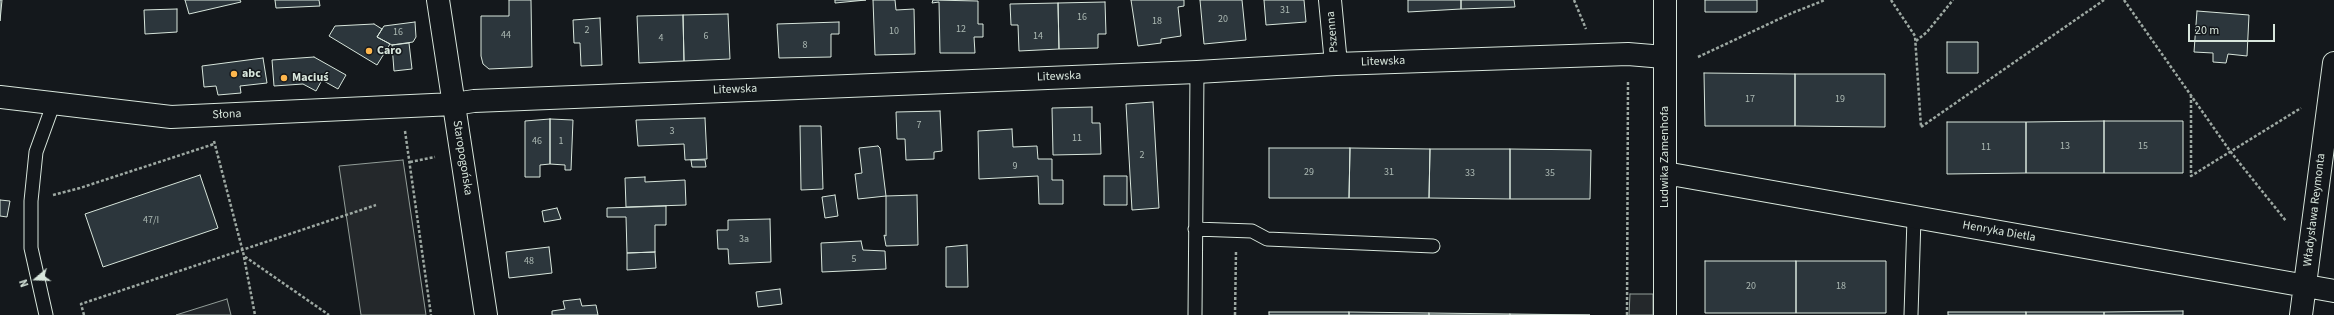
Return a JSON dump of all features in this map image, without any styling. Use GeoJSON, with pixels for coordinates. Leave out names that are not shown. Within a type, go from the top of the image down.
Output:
{"type":"FeatureCollection","features":[{"type":"Feature","properties":{"kind":"street","name":"Staropogońska"},"geometry":{"type":"LineString","coordinates":[[438,0],[486,315]]}},
{"type":"Feature","properties":{"kind":"street","name":"Pszenna"},"geometry":{"type":"LineString","coordinates":[[1330,0],[1336,64]]}},
{"type":"Feature","properties":{"kind":"street","name":"Ludwika Zamenhofa"},"geometry":{"type":"LineString","coordinates":[[1665,0],[1665,315]]}},
{"type":"Feature","properties":{"kind":"street","name":"Litewska"},"geometry":{"type":"LineString","coordinates":[[454,104],[474,101],[1197,72],[1336,64],[1628,54],[1664,57]]}},
{"type":"Feature","properties":{"kind":"street","name":"Władysława Reymonta"},"geometry":{"type":"LineString","coordinates":[[2301,315],[2334,63]]}},
{"type":"Feature","properties":{"kind":"street","name":"Słona"},"geometry":{"type":"LineString","coordinates":[[0,97],[53,105],[171,117],[454,104]]}},
{"type":"Feature","properties":{"kind":"street","name":"Henryka Dietla"},"geometry":{"type":"LineString","coordinates":[[1665,173],[2334,291]]}},
{"type":"Feature","properties":{"kind":"lane"},"geometry":{"type":"LineString","coordinates":[[1195,315],[1197,72]]}},
{"type":"Feature","properties":{"kind":"lane"},"geometry":{"type":"LineString","coordinates":[[46,315],[31,248],[31,201],[36,152],[53,105]]}},
{"type":"Feature","properties":{"kind":"lane"},"geometry":{"type":"LineString","coordinates":[[1911,315],[1914,218]]}},
{"type":"Feature","properties":{"kind":"lane"},"geometry":{"type":"LineString","coordinates":[[1195,229],[1252,231],[1267,239],[1434,246]]}},
{"type":"Feature","properties":{"kind":"path"},"geometry":{"type":"LineString","coordinates":[[1574,0],[1588,33]]}},
{"type":"Feature","properties":{"kind":"path"},"geometry":{"type":"LineString","coordinates":[[1698,57],[1792,13],[1825,0]]}},
{"type":"Feature","properties":{"kind":"path"},"geometry":{"type":"LineString","coordinates":[[1891,0],[1915,36],[1921,127],[2104,0]]}},
{"type":"Feature","properties":{"kind":"path"},"geometry":{"type":"LineString","coordinates":[[1916,41],[1928,32],[1953,0]]}},
{"type":"Feature","properties":{"kind":"path"},"geometry":{"type":"LineString","coordinates":[[2124,0],[2230,151],[2310,252]]}},
{"type":"Feature","properties":{"kind":"path"},"geometry":{"type":"LineString","coordinates":[[1627,315],[1628,54]]}},
{"type":"Feature","properties":{"kind":"path"},"geometry":{"type":"LineString","coordinates":[[2190,94],[2191,176],[2330,90]]}},
{"type":"Feature","properties":{"kind":"path"},"geometry":{"type":"LineString","coordinates":[[402,107],[431,315]]}},
{"type":"Feature","properties":{"kind":"path"},"geometry":{"type":"LineString","coordinates":[[213,137],[244,256],[255,315]]}},
{"type":"Feature","properties":{"kind":"path"},"geometry":{"type":"LineString","coordinates":[[31,201],[80,188],[214,144]]}},
{"type":"Feature","properties":{"kind":"path"},"geometry":{"type":"LineString","coordinates":[[84,315],[81,304],[376,205]]}},
{"type":"Feature","properties":{"kind":"path"},"geometry":{"type":"LineString","coordinates":[[1235,315],[1236,230]]}},
{"type":"Feature","properties":{"kind":"path"},"geometry":{"type":"LineString","coordinates":[[244,256],[329,315]]}},
{"type":"Feature","properties":{"kind":"shaded area"},"geometry":{"type":"Polygon","coordinates":[[[403,160],[426,315],[361,315],[339,166],[403,160]]]}},
{"type":"Feature","properties":{"kind":"shaded area"},"geometry":{"type":"Polygon","coordinates":[[[1630,294],[1653,294],[1653,315],[1629,315],[1630,294]]]}},
{"type":"Feature","properties":{"kind":"shaded area"},"geometry":{"type":"Polygon","coordinates":[[[227,299],[231,315],[176,315],[227,299]]]}},
{"type":"Feature","properties":{"kind":"building"},"geometry":{"type":"Polygon","coordinates":[[[0,0],[2,0],[0,21],[0,0]]]}},
{"type":"Feature","properties":{"kind":"building"},"geometry":{"type":"Polygon","coordinates":[[[185,0],[240,0],[241,2],[189,14],[185,0]]]}},
{"type":"Feature","properties":{"kind":"building"},"geometry":{"type":"Polygon","coordinates":[[[275,0],[319,0],[320,6],[276,8],[275,0]]]}},
{"type":"Feature","properties":{"kind":"building"},"geometry":{"type":"Polygon","coordinates":[[[509,0],[531,0],[532,67],[489,69],[483,64],[481,56],[481,16],[509,16],[509,0]]]}},
{"type":"Feature","properties":{"kind":"building"},"geometry":{"type":"Polygon","coordinates":[[[835,0],[866,0],[835,3],[835,0]]]}},
{"type":"Feature","properties":{"kind":"building"},"geometry":{"type":"Polygon","coordinates":[[[873,0],[895,0],[896,10],[914,9],[915,54],[875,55],[873,0]]]}},
{"type":"Feature","properties":{"kind":"building"},"geometry":{"type":"Polygon","coordinates":[[[933,0],[978,1],[978,24],[983,24],[983,37],[974,37],[975,53],[940,53],[939,2],[932,3],[933,0]]]}},
{"type":"Feature","properties":{"kind":"building"},"geometry":{"type":"Polygon","coordinates":[[[1131,0],[1184,0],[1184,6],[1178,7],[1181,36],[1161,39],[1161,43],[1138,46],[1131,0]]]}},
{"type":"Feature","properties":{"kind":"building"},"geometry":{"type":"Polygon","coordinates":[[[1200,0],[1242,0],[1246,40],[1204,44],[1200,0]]]}},
{"type":"Feature","properties":{"kind":"building"},"geometry":{"type":"Polygon","coordinates":[[[1264,0],[1304,0],[1306,22],[1266,25],[1264,0]]]}},
{"type":"Feature","properties":{"kind":"building"},"geometry":{"type":"Polygon","coordinates":[[[1408,0],[1461,0],[1461,9],[1408,12],[1408,0]]]}},
{"type":"Feature","properties":{"kind":"building"},"geometry":{"type":"Polygon","coordinates":[[[1461,0],[1514,0],[1515,7],[1461,9],[1461,0]]]}},
{"type":"Feature","properties":{"kind":"building"},"geometry":{"type":"Polygon","coordinates":[[[1705,0],[1757,0],[1757,12],[1705,12],[1705,0]]]}},
{"type":"Feature","properties":{"kind":"building"},"geometry":{"type":"Polygon","coordinates":[[[1105,2],[1106,34],[1098,34],[1098,48],[1059,49],[1058,3],[1105,2]]]}},
{"type":"Feature","properties":{"kind":"building"},"geometry":{"type":"Polygon","coordinates":[[[1058,3],[1059,49],[1019,51],[1018,25],[1011,25],[1010,4],[1058,3]]]}},
{"type":"Feature","properties":{"kind":"building"},"geometry":{"type":"Polygon","coordinates":[[[177,9],[177,32],[145,34],[144,10],[177,9]]]}},
{"type":"Feature","properties":{"kind":"building"},"geometry":{"type":"Polygon","coordinates":[[[2197,11],[2249,15],[2247,56],[2228,54],[2226,63],[2213,62],[2213,53],[2194,52],[2197,11]]]}},
{"type":"Feature","properties":{"kind":"building"},"geometry":{"type":"Polygon","coordinates":[[[728,14],[730,59],[684,61],[683,15],[728,14]]]}},
{"type":"Feature","properties":{"kind":"building"},"geometry":{"type":"Polygon","coordinates":[[[683,15],[684,61],[639,63],[637,16],[683,15]]]}},
{"type":"Feature","properties":{"kind":"building"},"geometry":{"type":"Polygon","coordinates":[[[600,18],[602,65],[581,66],[580,43],[574,43],[573,20],[600,18]]]}},
{"type":"Feature","properties":{"kind":"building"},"geometry":{"type":"Polygon","coordinates":[[[415,22],[416,37],[413,42],[392,45],[377,37],[384,26],[415,22]]]}},
{"type":"Feature","properties":{"kind":"building"},"geometry":{"type":"Polygon","coordinates":[[[839,22],[839,34],[831,34],[831,57],[779,58],[777,24],[839,22]]]}},
{"type":"Feature","properties":{"kind":"building"},"geometry":{"type":"Polygon","coordinates":[[[374,24],[382,29],[377,37],[390,44],[377,65],[329,36],[335,26],[374,24]]]}},
{"type":"Feature","properties":{"kind":"building"},"geometry":{"type":"Polygon","coordinates":[[[1947,42],[1978,42],[1978,73],[1947,73],[1947,42]]]}},
{"type":"Feature","properties":{"kind":"building"},"geometry":{"type":"Polygon","coordinates":[[[409,43],[412,69],[394,71],[392,45],[409,43]]]}},
{"type":"Feature","properties":{"kind":"building"},"geometry":{"type":"Polygon","coordinates":[[[314,57],[346,75],[338,89],[322,80],[316,91],[303,84],[274,86],[272,60],[314,57]]]}},
{"type":"Feature","properties":{"kind":"building","name":"abc"},"geometry":{"type":"Polygon","coordinates":[[[263,58],[267,83],[240,86],[241,93],[218,95],[216,86],[204,87],[202,66],[263,58]]]}},
{"type":"Feature","properties":{"kind":"building"},"geometry":{"type":"Polygon","coordinates":[[[1704,73],[1795,74],[1795,126],[1705,126],[1704,73]]]}},
{"type":"Feature","properties":{"kind":"building"},"geometry":{"type":"Polygon","coordinates":[[[1795,74],[1885,74],[1885,127],[1795,126],[1795,74]]]}},
{"type":"Feature","properties":{"kind":"building"},"geometry":{"type":"Polygon","coordinates":[[[1153,102],[1159,208],[1132,210],[1126,104],[1153,102]]]}},
{"type":"Feature","properties":{"kind":"building"},"geometry":{"type":"Polygon","coordinates":[[[1092,107],[1092,123],[1100,123],[1101,154],[1053,155],[1052,108],[1092,107]]]}},
{"type":"Feature","properties":{"kind":"building"},"geometry":{"type":"Polygon","coordinates":[[[940,111],[942,151],[934,152],[934,159],[906,160],[905,139],[897,139],[896,112],[940,111]]]}},
{"type":"Feature","properties":{"kind":"building"},"geometry":{"type":"Polygon","coordinates":[[[705,118],[707,159],[685,160],[684,144],[638,146],[636,120],[705,118]]]}},
{"type":"Feature","properties":{"kind":"building"},"geometry":{"type":"Polygon","coordinates":[[[550,119],[550,164],[540,165],[540,177],[525,177],[525,121],[550,119]]]}},
{"type":"Feature","properties":{"kind":"building"},"geometry":{"type":"Polygon","coordinates":[[[550,119],[573,120],[571,170],[565,170],[565,165],[550,164],[550,119]]]}},
{"type":"Feature","properties":{"kind":"building"},"geometry":{"type":"Polygon","coordinates":[[[2104,121],[2104,173],[2026,173],[2026,122],[2104,121]]]}},
{"type":"Feature","properties":{"kind":"building"},"geometry":{"type":"Polygon","coordinates":[[[2104,121],[2183,121],[2183,173],[2104,173],[2104,121]]]}},
{"type":"Feature","properties":{"kind":"building"},"geometry":{"type":"Polygon","coordinates":[[[1947,122],[2026,122],[2026,173],[1947,174],[1947,122]]]}},
{"type":"Feature","properties":{"kind":"building"},"geometry":{"type":"Polygon","coordinates":[[[800,126],[821,126],[823,189],[801,190],[800,126]]]}},
{"type":"Feature","properties":{"kind":"building"},"geometry":{"type":"Polygon","coordinates":[[[1012,129],[1013,147],[1037,146],[1038,159],[1052,159],[1052,180],[1063,180],[1063,204],[1039,204],[1038,176],[979,179],[978,131],[1012,129]]]}},
{"type":"Feature","properties":{"kind":"building"},"geometry":{"type":"Polygon","coordinates":[[[878,146],[880,148],[886,196],[858,199],[855,174],[862,173],[859,148],[878,146]]]}},
{"type":"Feature","properties":{"kind":"building"},"geometry":{"type":"Polygon","coordinates":[[[1269,148],[1350,148],[1349,198],[1269,198],[1269,148]]]}},
{"type":"Feature","properties":{"kind":"building"},"geometry":{"type":"Polygon","coordinates":[[[1350,148],[1430,149],[1429,198],[1349,198],[1350,148]]]}},
{"type":"Feature","properties":{"kind":"building"},"geometry":{"type":"Polygon","coordinates":[[[1430,149],[1510,149],[1510,199],[1429,198],[1430,149]]]}},
{"type":"Feature","properties":{"kind":"building"},"geometry":{"type":"Polygon","coordinates":[[[1510,149],[1591,150],[1590,199],[1510,199],[1510,149]]]}},
{"type":"Feature","properties":{"kind":"building"},"geometry":{"type":"Polygon","coordinates":[[[691,160],[705,160],[706,167],[692,167],[691,160]]]}},
{"type":"Feature","properties":{"kind":"building"},"geometry":{"type":"Polygon","coordinates":[[[200,175],[218,228],[103,267],[85,214],[200,175]]]}},
{"type":"Feature","properties":{"kind":"building"},"geometry":{"type":"Polygon","coordinates":[[[1104,176],[1127,176],[1127,205],[1104,205],[1104,176]]]}},
{"type":"Feature","properties":{"kind":"building"},"geometry":{"type":"Polygon","coordinates":[[[645,177],[645,182],[685,180],[686,205],[626,207],[625,178],[645,177]]]}},
{"type":"Feature","properties":{"kind":"building"},"geometry":{"type":"Polygon","coordinates":[[[835,195],[838,216],[825,218],[822,197],[835,195]]]}},
{"type":"Feature","properties":{"kind":"building"},"geometry":{"type":"Polygon","coordinates":[[[917,195],[918,245],[886,246],[884,235],[886,236],[886,196],[917,195]]]}},
{"type":"Feature","properties":{"kind":"building"},"geometry":{"type":"Polygon","coordinates":[[[0,200],[10,201],[7,217],[0,216],[0,200]]]}},
{"type":"Feature","properties":{"kind":"building"},"geometry":{"type":"Polygon","coordinates":[[[666,206],[666,225],[655,225],[655,252],[627,253],[626,217],[607,217],[607,208],[666,206]]]}},
{"type":"Feature","properties":{"kind":"building"},"geometry":{"type":"Polygon","coordinates":[[[557,208],[561,219],[544,222],[542,211],[557,208]]]}},
{"type":"Feature","properties":{"kind":"building"},"geometry":{"type":"Polygon","coordinates":[[[770,219],[771,262],[729,264],[728,249],[718,249],[717,230],[728,230],[728,220],[770,219]]]}},
{"type":"Feature","properties":{"kind":"building"},"geometry":{"type":"Polygon","coordinates":[[[861,241],[863,250],[885,251],[886,269],[822,272],[821,243],[861,241]]]}},
{"type":"Feature","properties":{"kind":"building"},"geometry":{"type":"Polygon","coordinates":[[[967,245],[968,287],[946,287],[946,247],[967,245]]]}},
{"type":"Feature","properties":{"kind":"building"},"geometry":{"type":"Polygon","coordinates":[[[549,247],[552,273],[509,278],[506,252],[549,247]]]}},
{"type":"Feature","properties":{"kind":"building"},"geometry":{"type":"Polygon","coordinates":[[[655,252],[656,268],[627,270],[627,253],[655,252]]]}},
{"type":"Feature","properties":{"kind":"building"},"geometry":{"type":"Polygon","coordinates":[[[1705,261],[1796,261],[1796,313],[1705,313],[1705,261]]]}},
{"type":"Feature","properties":{"kind":"building"},"geometry":{"type":"Polygon","coordinates":[[[1796,261],[1886,261],[1886,313],[1796,313],[1796,261]]]}},
{"type":"Feature","properties":{"kind":"building"},"geometry":{"type":"Polygon","coordinates":[[[780,289],[782,304],[758,307],[756,292],[780,289]]]}},
{"type":"Feature","properties":{"kind":"building"},"geometry":{"type":"Polygon","coordinates":[[[580,299],[582,306],[596,305],[598,315],[552,315],[552,311],[565,309],[563,301],[580,299]]]}},
{"type":"Feature","properties":{"kind":"building"},"geometry":{"type":"Polygon","coordinates":[[[2183,311],[2183,315],[2104,315],[2104,312],[2183,311]]]}},
{"type":"Feature","properties":{"kind":"building"},"geometry":{"type":"Polygon","coordinates":[[[1269,312],[1349,312],[1349,315],[1269,315],[1269,312]]]}},
{"type":"Feature","properties":{"kind":"building"},"geometry":{"type":"Polygon","coordinates":[[[1349,312],[1429,313],[1429,315],[1349,315],[1349,312]]]}},
{"type":"Feature","properties":{"kind":"building"},"geometry":{"type":"Polygon","coordinates":[[[1948,312],[2026,312],[2026,315],[1948,315],[1948,312]]]}},
{"type":"Feature","properties":{"kind":"building"},"geometry":{"type":"Polygon","coordinates":[[[2026,312],[2104,312],[2104,315],[2026,315],[2026,312]]]}},
{"type":"Feature","properties":{"kind":"building"},"geometry":{"type":"Polygon","coordinates":[[[1429,313],[1510,314],[1510,315],[1429,315],[1429,313]]]}},
{"type":"Feature","properties":{"kind":"building"},"geometry":{"type":"Polygon","coordinates":[[[1510,314],[1590,315],[1510,315],[1510,314]]]}},
{"type":"Feature","properties":{"kind":"place","name":"Caro"},"geometry":{"type":"Point","coordinates":[369,51]}},
{"type":"Feature","properties":{"kind":"place","name":"abc"},"geometry":{"type":"Point","coordinates":[234,74]}},
{"type":"Feature","properties":{"kind":"place","name":"Maciuś"},"geometry":{"type":"Point","coordinates":[284,78]}}]}
